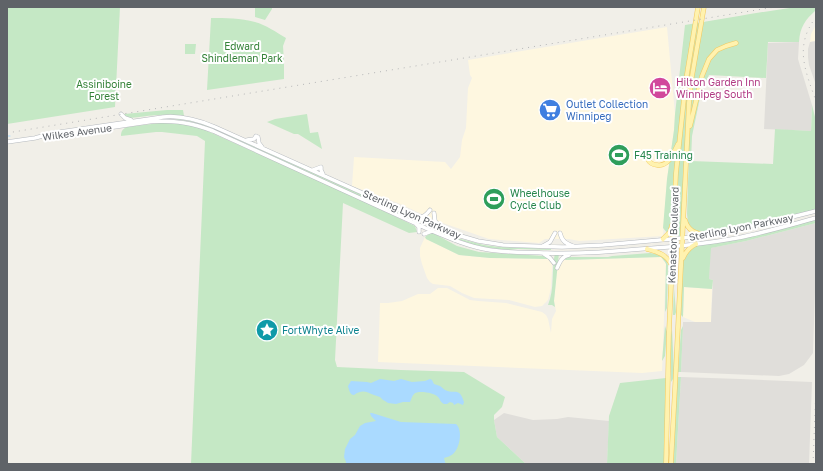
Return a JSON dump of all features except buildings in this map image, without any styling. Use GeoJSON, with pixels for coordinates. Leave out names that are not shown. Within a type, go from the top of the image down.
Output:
{"type":"FeatureCollection","features":[{"type":"Feature","properties":{"kind":"main road","name":"Kenaston Boulevard"},"geometry":{"type":"LineString","coordinates":[[666,464],[669,331],[676,173],[686,80],[698,7]]}},
{"type":"Feature","properties":{"kind":"main road","name":"Kenaston Boulevard"},"geometry":{"type":"LineString","coordinates":[[671,464],[682,262],[686,144],[691,82],[704,7]]}},
{"type":"Feature","properties":{"kind":"main road"},"geometry":{"type":"LineString","coordinates":[[686,144],[705,67],[709,59],[717,50],[736,43]]}},
{"type":"Feature","properties":{"kind":"main road"},"geometry":{"type":"LineString","coordinates":[[121,114],[127,119],[144,119]]}},
{"type":"Feature","properties":{"kind":"main road","name":"Sterling Lyon Parkway"},"geometry":{"type":"LineString","coordinates":[[117,123],[166,116],[193,119],[215,127],[454,234],[478,241],[503,245],[576,247],[683,238],[768,223],[816,211]]}},
{"type":"Feature","properties":{"kind":"main road","name":"Sterling Lyon Parkway"},"geometry":{"type":"LineString","coordinates":[[120,126],[155,121],[184,122],[199,125],[432,231],[456,241],[489,250],[507,252],[574,253],[673,247],[738,238],[816,218]]}},
{"type":"Feature","properties":{"kind":"main road","name":"Wilkes Avenue"},"geometry":{"type":"LineString","coordinates":[[34,138],[54,133],[117,123]]}},
{"type":"Feature","properties":{"kind":"main road","name":"Wilkes Avenue"},"geometry":{"type":"LineString","coordinates":[[7,142],[54,137],[120,126]]}},
{"type":"Feature","properties":{"kind":"main road"},"geometry":{"type":"LineString","coordinates":[[244,140],[254,139],[257,136],[259,143],[264,149]]}},
{"type":"Feature","properties":{"kind":"main road"},"geometry":{"type":"LineString","coordinates":[[647,158],[656,165],[660,166],[665,164],[670,159],[679,140]]}},
{"type":"Feature","properties":{"kind":"main road"},"geometry":{"type":"LineString","coordinates":[[413,215],[420,217],[432,212],[436,223],[447,231]]}},
{"type":"Feature","properties":{"kind":"main road"},"geometry":{"type":"LineString","coordinates":[[684,215],[690,229],[696,233],[705,235]]}},
{"type":"Feature","properties":{"kind":"main road"},"geometry":{"type":"LineString","coordinates":[[663,239],[670,232],[674,218]]}},
{"type":"Feature","properties":{"kind":"main road"},"geometry":{"type":"LineString","coordinates":[[416,223],[419,227],[419,232]]}},
{"type":"Feature","properties":{"kind":"main road"},"geometry":{"type":"LineString","coordinates":[[424,234],[432,231]]}},
{"type":"Feature","properties":{"kind":"main road"},"geometry":{"type":"LineString","coordinates":[[542,247],[550,242],[558,233],[565,242],[576,247]]}},
{"type":"Feature","properties":{"kind":"main road"},"geometry":{"type":"LineString","coordinates":[[682,262],[686,252],[690,247],[696,244]]}},
{"type":"Feature","properties":{"kind":"main road"},"geometry":{"type":"LineString","coordinates":[[647,249],[663,254],[669,260],[672,267]]}},
{"type":"Feature","properties":{"kind":"main road"},"geometry":{"type":"LineString","coordinates":[[541,253],[550,258],[554,263]]}},
{"type":"Feature","properties":{"kind":"main road"},"geometry":{"type":"LineString","coordinates":[[557,268],[563,257],[574,253]]}},
{"type":"Feature","properties":{"kind":"shaded area"},"geometry":{"type":"Polygon","coordinates":[[[816,25],[816,41],[810,42],[811,34],[816,25]]]}},
{"type":"Feature","properties":{"kind":"shaded area"},"geometry":{"type":"Polygon","coordinates":[[[667,27],[675,114],[667,179],[663,236],[579,241],[569,239],[545,239],[539,243],[489,239],[437,221],[398,203],[352,186],[354,157],[445,162],[451,169],[460,157],[462,140],[466,128],[468,88],[472,78],[470,75],[468,60],[667,27]]]}},
{"type":"Feature","properties":{"kind":"shaded area"},"geometry":{"type":"Polygon","coordinates":[[[816,41],[816,85],[809,65],[808,49],[810,42],[816,41]]]}},
{"type":"Feature","properties":{"kind":"shaded area"},"geometry":{"type":"Polygon","coordinates":[[[799,42],[798,59],[812,105],[811,131],[764,129],[768,43],[799,42]]]}},
{"type":"Feature","properties":{"kind":"shaded area"},"geometry":{"type":"Polygon","coordinates":[[[816,223],[813,353],[804,365],[789,374],[779,376],[681,372],[683,322],[711,322],[713,280],[709,279],[710,248],[746,241],[816,223]]]}},
{"type":"Feature","properties":{"kind":"shaded area"},"geometry":{"type":"Polygon","coordinates":[[[425,237],[426,239],[459,255],[490,258],[550,259],[552,262],[552,269],[551,288],[548,300],[542,306],[535,307],[509,300],[474,298],[450,286],[433,284],[427,278],[420,256],[420,248],[425,237]]]}},
{"type":"Feature","properties":{"kind":"shaded area"},"geometry":{"type":"Polygon","coordinates":[[[661,257],[666,264],[662,371],[642,373],[378,362],[380,303],[402,301],[418,294],[430,294],[438,288],[447,288],[470,300],[506,303],[542,312],[548,319],[551,333],[552,319],[556,311],[554,301],[557,268],[564,259],[661,257]]]}},
{"type":"Feature","properties":{"kind":"shaded area"},"geometry":{"type":"Polygon","coordinates":[[[684,287],[712,289],[711,322],[695,322],[683,317],[684,287]]]}},
{"type":"Feature","properties":{"kind":"shaded area"},"geometry":{"type":"Polygon","coordinates":[[[681,377],[812,382],[809,464],[676,464],[681,377]]]}},
{"type":"Feature","properties":{"kind":"shaded area"},"geometry":{"type":"Polygon","coordinates":[[[504,413],[533,420],[568,417],[609,421],[607,464],[526,464],[497,437],[494,420],[504,413]]]}},
{"type":"Feature","properties":{"kind":"green space","name":"Assiniboine Forest"},"geometry":{"type":"Polygon","coordinates":[[[7,7],[120,7],[115,107],[7,124],[7,7]]]}},
{"type":"Feature","properties":{"kind":"green space"},"geometry":{"type":"Polygon","coordinates":[[[255,7],[272,7],[272,9],[265,20],[255,17],[255,7]]]}},
{"type":"Feature","properties":{"kind":"green space"},"geometry":{"type":"Polygon","coordinates":[[[796,7],[816,7],[816,10],[804,24],[799,42],[768,42],[766,78],[709,75],[701,93],[692,136],[691,161],[773,164],[775,129],[811,131],[812,105],[816,121],[816,211],[705,235],[693,232],[688,223],[687,214],[689,153],[684,196],[683,238],[673,239],[674,221],[669,235],[663,228],[667,179],[674,130],[685,25],[796,7]]]}},
{"type":"Feature","properties":{"kind":"green space","name":"Edward Shindleman Park"},"geometry":{"type":"Polygon","coordinates":[[[211,18],[239,19],[259,23],[286,38],[283,46],[284,79],[207,90],[211,18]]]}},
{"type":"Feature","properties":{"kind":"green space"},"geometry":{"type":"Polygon","coordinates":[[[185,44],[196,44],[195,54],[185,54],[185,44]]]}},
{"type":"Feature","properties":{"kind":"green space"},"geometry":{"type":"Polygon","coordinates":[[[183,110],[184,116],[164,115],[130,118],[124,114],[183,110]]]}},
{"type":"Feature","properties":{"kind":"green space"},"geometry":{"type":"Polygon","coordinates":[[[307,114],[310,133],[318,132],[322,149],[298,134],[294,134],[267,122],[275,119],[307,114]]]}},
{"type":"Feature","properties":{"kind":"green space"},"geometry":{"type":"Polygon","coordinates":[[[159,119],[186,120],[209,126],[420,222],[211,128],[185,121],[159,119]]]}},
{"type":"Feature","properties":{"kind":"green space","name":"FortWhyte Alive"},"geometry":{"type":"Polygon","coordinates":[[[168,122],[188,124],[203,129],[357,198],[415,226],[417,232],[409,233],[343,203],[335,360],[337,367],[464,372],[505,397],[502,407],[494,415],[497,437],[526,464],[191,464],[205,141],[197,136],[162,132],[121,136],[122,131],[127,127],[168,122]]]}},
{"type":"Feature","properties":{"kind":"green space"},"geometry":{"type":"Polygon","coordinates":[[[816,218],[816,223],[746,241],[711,248],[709,279],[713,280],[712,289],[684,287],[683,317],[681,315],[682,262],[684,256],[697,244],[738,238],[816,218]]]}},
{"type":"Feature","properties":{"kind":"green space"},"geometry":{"type":"Polygon","coordinates":[[[429,223],[447,231],[453,237],[484,245],[551,250],[507,250],[474,245],[432,231],[427,228],[429,223]]]}},
{"type":"Feature","properties":{"kind":"green space"},"geometry":{"type":"Polygon","coordinates":[[[430,233],[433,233],[457,246],[479,252],[545,256],[549,258],[490,258],[459,255],[426,239],[425,237],[430,233]]]}},
{"type":"Feature","properties":{"kind":"green space"},"geometry":{"type":"Polygon","coordinates":[[[555,253],[559,253],[554,301],[555,307],[548,305],[552,286],[555,253]]]}},
{"type":"Feature","properties":{"kind":"green space"},"geometry":{"type":"Polygon","coordinates":[[[650,253],[662,256],[668,265],[667,308],[665,312],[666,264],[661,257],[564,259],[569,257],[608,257],[650,253]]]}},
{"type":"Feature","properties":{"kind":"green space"},"geometry":{"type":"Polygon","coordinates":[[[675,254],[674,288],[676,312],[675,315],[673,315],[673,314],[675,254]]]}},
{"type":"Feature","properties":{"kind":"green space"},"geometry":{"type":"Polygon","coordinates":[[[665,326],[667,332],[665,356],[662,361],[665,326]]]}},
{"type":"Feature","properties":{"kind":"green space"},"geometry":{"type":"Polygon","coordinates":[[[683,326],[681,372],[678,372],[681,330],[683,326]]]}},
{"type":"Feature","properties":{"kind":"green space"},"geometry":{"type":"Polygon","coordinates":[[[672,329],[674,371],[671,382],[671,335],[672,329]]]}},
{"type":"Feature","properties":{"kind":"green space"},"geometry":{"type":"Polygon","coordinates":[[[676,377],[681,377],[676,464],[672,464],[676,377]]]}},
{"type":"Feature","properties":{"kind":"green space"},"geometry":{"type":"Polygon","coordinates":[[[666,378],[666,464],[607,464],[609,416],[620,383],[666,378]]]}},
{"type":"Feature","properties":{"kind":"water"},"geometry":{"type":"Polygon","coordinates":[[[380,379],[394,381],[401,379],[412,382],[430,379],[434,384],[445,390],[458,392],[464,402],[463,405],[458,403],[454,405],[450,402],[444,404],[434,394],[419,392],[414,394],[410,402],[396,404],[388,403],[380,397],[367,392],[360,392],[354,395],[349,391],[348,386],[351,381],[371,383],[380,379]]]}},
{"type":"Feature","properties":{"kind":"water"},"geometry":{"type":"Polygon","coordinates":[[[370,413],[401,422],[456,424],[460,435],[459,443],[452,455],[444,458],[446,464],[346,464],[344,457],[345,449],[350,439],[355,435],[360,426],[365,423],[376,421],[370,413]]]}},
{"type":"Feature","properties":{"kind":"railway"},"geometry":{"type":"LineString","coordinates":[[7,133],[775,7]]}},
{"type":"Feature","properties":{"kind":"railway"},"geometry":{"type":"LineString","coordinates":[[816,17],[809,28],[803,48],[805,68],[816,101]]}},
{"type":"Feature","properties":{"kind":"railway"},"geometry":{"type":"LineString","coordinates":[[813,464],[816,388]]}},
{"type":"Feature","properties":{"kind":"place","name":"Hilton Garden Inn Winnipeg South"},"geometry":{"type":"Point","coordinates":[660,88]}},
{"type":"Feature","properties":{"kind":"place","name":"Outlet Collection Winnipeg"},"geometry":{"type":"Point","coordinates":[550,110]}},
{"type":"Feature","properties":{"kind":"place","name":"F45 Training"},"geometry":{"type":"Point","coordinates":[619,155]}},
{"type":"Feature","properties":{"kind":"place","name":"Wheelhouse Cycle Club"},"geometry":{"type":"Point","coordinates":[494,199]}},
{"type":"Feature","properties":{"kind":"place","name":"FortWhyte Alive"},"geometry":{"type":"Point","coordinates":[267,330]}}]}
